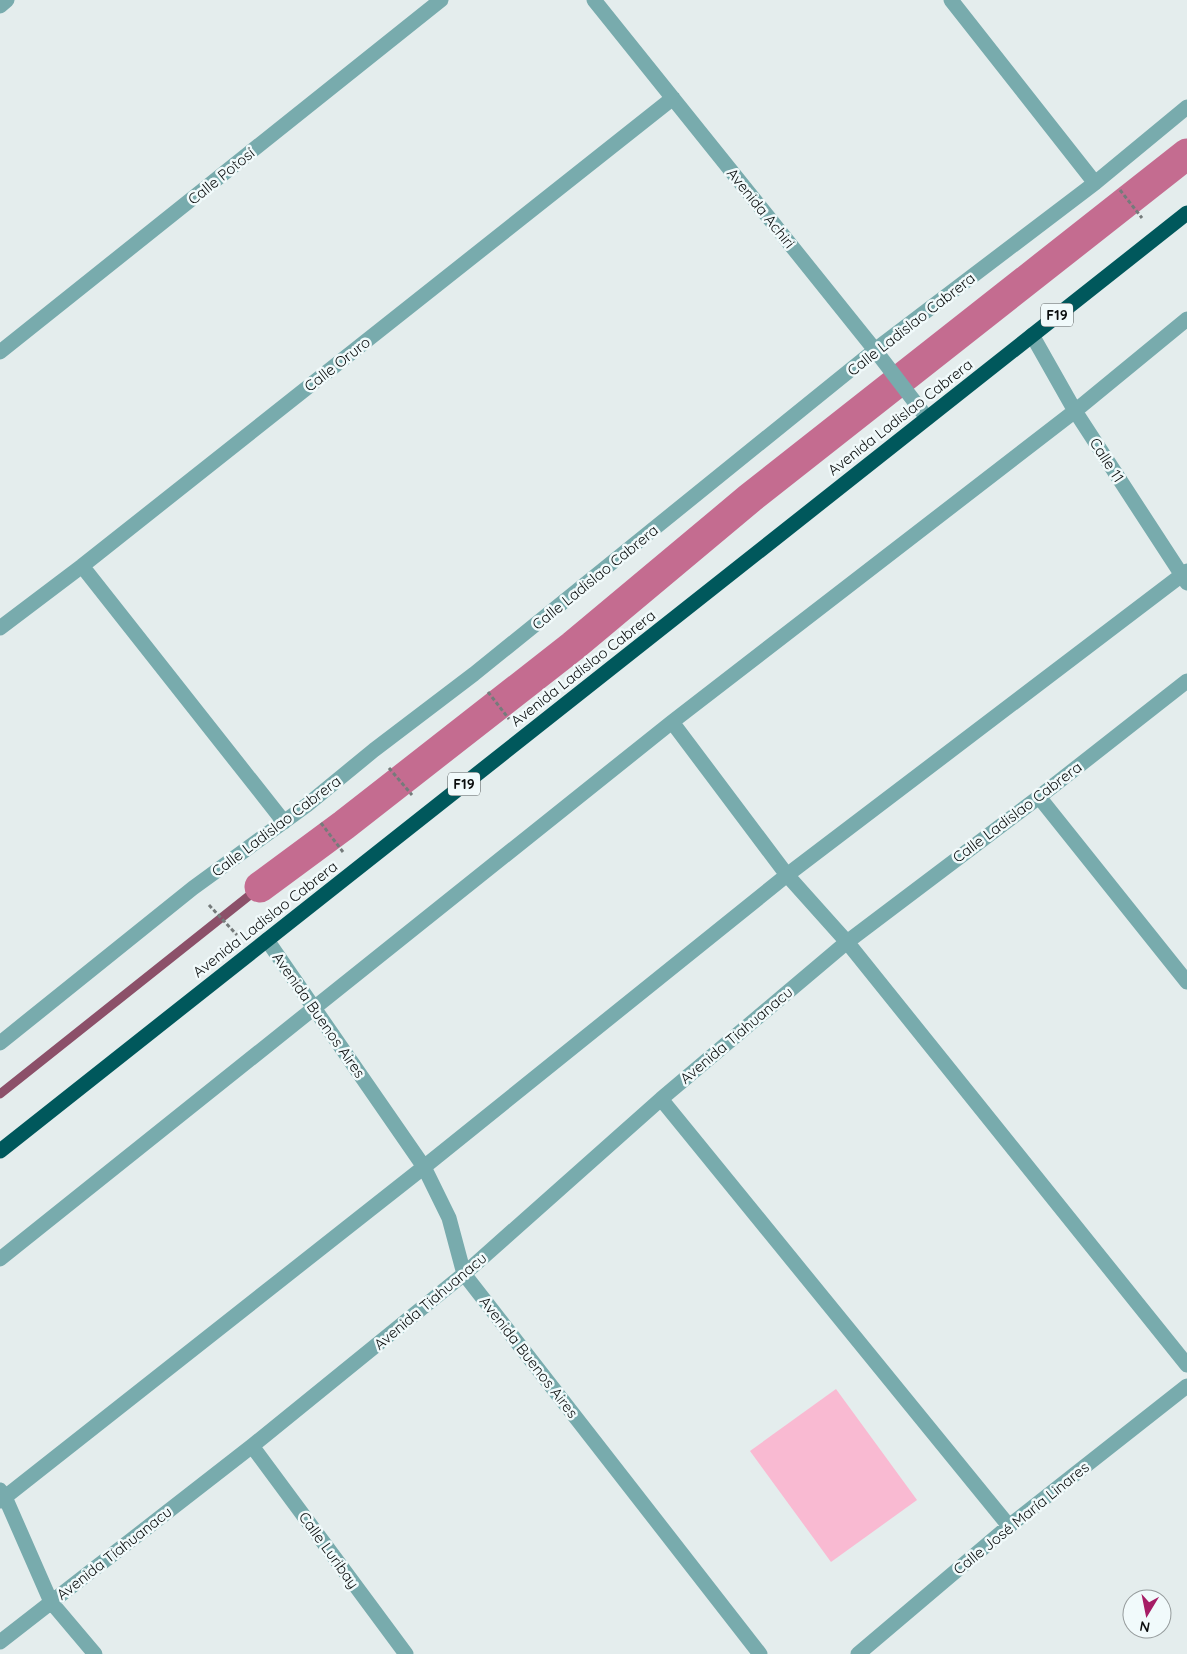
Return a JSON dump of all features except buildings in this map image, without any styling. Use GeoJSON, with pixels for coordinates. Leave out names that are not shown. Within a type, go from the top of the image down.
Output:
{"type":"FeatureCollection","features":[{"type":"Feature","properties":{"kind":"highway","name":"Avenida Ladislao Cabrera"},"geometry":{"type":"LineString","coordinates":[[0,1151],[1187,212]]}},
{"type":"Feature","properties":{"kind":"street"},"geometry":{"type":"LineString","coordinates":[[0,6],[7,0]]}},
{"type":"Feature","properties":{"kind":"street","name":"Calle Potosí"},"geometry":{"type":"LineString","coordinates":[[0,352],[441,0]]}},
{"type":"Feature","properties":{"kind":"street","name":"Avenida Achiri"},"geometry":{"type":"LineString","coordinates":[[594,0],[880,356],[927,418]]}},
{"type":"Feature","properties":{"kind":"street"},"geometry":{"type":"LineString","coordinates":[[951,0],[1095,183]]}},
{"type":"Feature","properties":{"kind":"street","name":"Calle Oruro"},"geometry":{"type":"LineString","coordinates":[[0,628],[82,566],[673,98]]}},
{"type":"Feature","properties":{"kind":"street","name":"Calle Ladislao Cabrera"},"geometry":{"type":"LineString","coordinates":[[0,1043],[194,888],[307,805],[374,750],[880,356],[1187,107]]}},
{"type":"Feature","properties":{"kind":"street"},"geometry":{"type":"LineString","coordinates":[[0,1259],[672,722],[1075,412],[1187,319]]}},
{"type":"Feature","properties":{"kind":"street","name":"Calle 11"},"geometry":{"type":"LineString","coordinates":[[1032,335],[1075,412],[1185,576]]}},
{"type":"Feature","properties":{"kind":"street"},"geometry":{"type":"LineString","coordinates":[[82,566],[284,822]]}},
{"type":"Feature","properties":{"kind":"street"},"geometry":{"type":"LineString","coordinates":[[95,1654],[50,1602],[2,1496],[424,1167],[787,875],[1185,576]]}},
{"type":"Feature","properties":{"kind":"street","name":"Calle Ladislao Cabrera"},"geometry":{"type":"LineString","coordinates":[[847,942],[1039,797],[1187,681]]}},
{"type":"Feature","properties":{"kind":"street"},"geometry":{"type":"LineString","coordinates":[[672,722],[787,875],[847,942],[1187,1365]]}},
{"type":"Feature","properties":{"kind":"street"},"geometry":{"type":"LineString","coordinates":[[1039,797],[1187,982]]}},
{"type":"Feature","properties":{"kind":"street","name":"Avenida Buenos Aires"},"geometry":{"type":"LineString","coordinates":[[267,940],[424,1167],[449,1218],[464,1274],[760,1654]]}},
{"type":"Feature","properties":{"kind":"street","name":"Avenida Tiahuanacu"},"geometry":{"type":"LineString","coordinates":[[0,1642],[252,1446],[464,1274],[661,1099],[847,942]]}},
{"type":"Feature","properties":{"kind":"street"},"geometry":{"type":"LineString","coordinates":[[661,1099],[1009,1526]]}},
{"type":"Feature","properties":{"kind":"street","name":"Calle José María Linares"},"geometry":{"type":"LineString","coordinates":[[858,1654],[1009,1526],[1187,1386]]}},
{"type":"Feature","properties":{"kind":"street","name":"Calle Luribay"},"geometry":{"type":"LineString","coordinates":[[252,1446],[406,1654]]}},
{"type":"Feature","properties":{"kind":"path"},"geometry":{"type":"LineString","coordinates":[[1120,192],[1135,210]]}},
{"type":"Feature","properties":{"kind":"path"},"geometry":{"type":"LineString","coordinates":[[486,689],[502,709]]}},
{"type":"Feature","properties":{"kind":"path"},"geometry":{"type":"LineString","coordinates":[[385,763],[400,781]]}},
{"type":"Feature","properties":{"kind":"path"},"geometry":{"type":"LineString","coordinates":[[318,819],[343,852]]}},
{"type":"Feature","properties":{"kind":"path"},"geometry":{"type":"LineString","coordinates":[[208,904],[231,930]]}},
{"type":"Feature","properties":{"kind":"shaded area"},"geometry":{"type":"Polygon","coordinates":[[[836,1389],[917,1500],[831,1562],[750,1451],[836,1389]]]}},
{"type":"Feature","properties":{"kind":"waterway"},"geometry":{"type":"LineString","coordinates":[[260,887],[344,825],[573,646],[750,498],[1187,154]]}},
{"type":"Feature","properties":{"kind":"waterway"},"geometry":{"type":"LineString","coordinates":[[0,1094],[260,887]]}}]}
